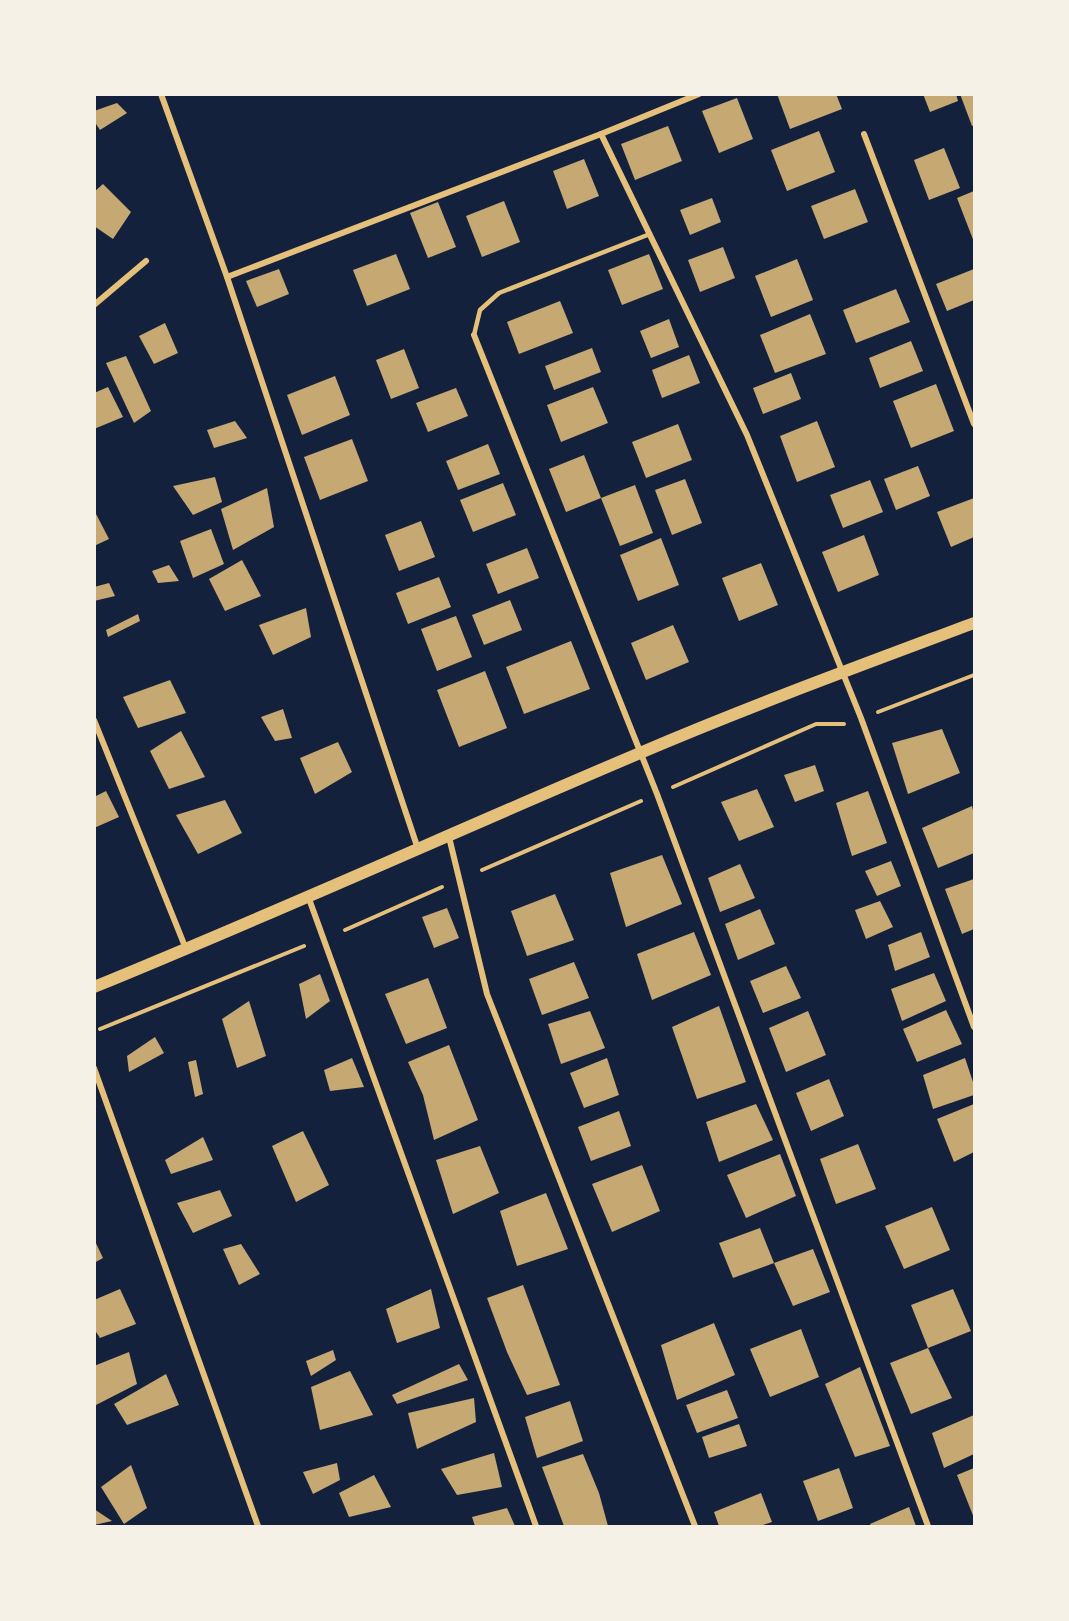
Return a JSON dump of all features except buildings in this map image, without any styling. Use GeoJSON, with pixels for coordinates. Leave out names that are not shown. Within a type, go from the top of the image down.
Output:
{"type":"FeatureCollection","features":[{"type":"Feature","properties":{"kind":"main road"},"geometry":{"type":"LineString","coordinates":[[94,987],[449,837],[641,752],[975,622]]}},
{"type":"Feature","properties":{"kind":"street"},"geometry":{"type":"LineString","coordinates":[[161,94],[227,277],[419,849]]}},
{"type":"Feature","properties":{"kind":"street"},"geometry":{"type":"LineString","coordinates":[[227,277],[601,134],[699,94]]}},
{"type":"Feature","properties":{"kind":"street"},"geometry":{"type":"LineString","coordinates":[[601,134],[747,435],[842,672],[975,1027]]}},
{"type":"Feature","properties":{"kind":"street"},"geometry":{"type":"LineString","coordinates":[[864,134],[975,424]]}},
{"type":"Feature","properties":{"kind":"street"},"geometry":{"type":"LineString","coordinates":[[94,305],[146,261]]}},
{"type":"Feature","properties":{"kind":"street"},"geometry":{"type":"LineString","coordinates":[[474,336],[641,752],[928,1527]]}},
{"type":"Feature","properties":{"kind":"street"},"geometry":{"type":"LineString","coordinates":[[94,720],[187,949]]}},
{"type":"Feature","properties":{"kind":"street"},"geometry":{"type":"LineString","coordinates":[[449,837],[487,994],[695,1527]]}},
{"type":"Feature","properties":{"kind":"street"},"geometry":{"type":"LineString","coordinates":[[308,896],[536,1527]]}},
{"type":"Feature","properties":{"kind":"street"},"geometry":{"type":"LineString","coordinates":[[94,1068],[258,1527]]}},
{"type":"Feature","properties":{"kind":"lane"},"geometry":{"type":"LineString","coordinates":[[474,336],[480,310],[499,293],[650,234]]}},
{"type":"Feature","properties":{"kind":"path"},"geometry":{"type":"LineString","coordinates":[[878,712],[975,675]]}},
{"type":"Feature","properties":{"kind":"path"},"geometry":{"type":"LineString","coordinates":[[673,787],[816,724],[843,724]]}},
{"type":"Feature","properties":{"kind":"path"},"geometry":{"type":"LineString","coordinates":[[482,870],[641,801]]}},
{"type":"Feature","properties":{"kind":"path"},"geometry":{"type":"LineString","coordinates":[[345,930],[442,887]]}},
{"type":"Feature","properties":{"kind":"path"},"geometry":{"type":"LineString","coordinates":[[100,1029],[304,946]]}}]}
